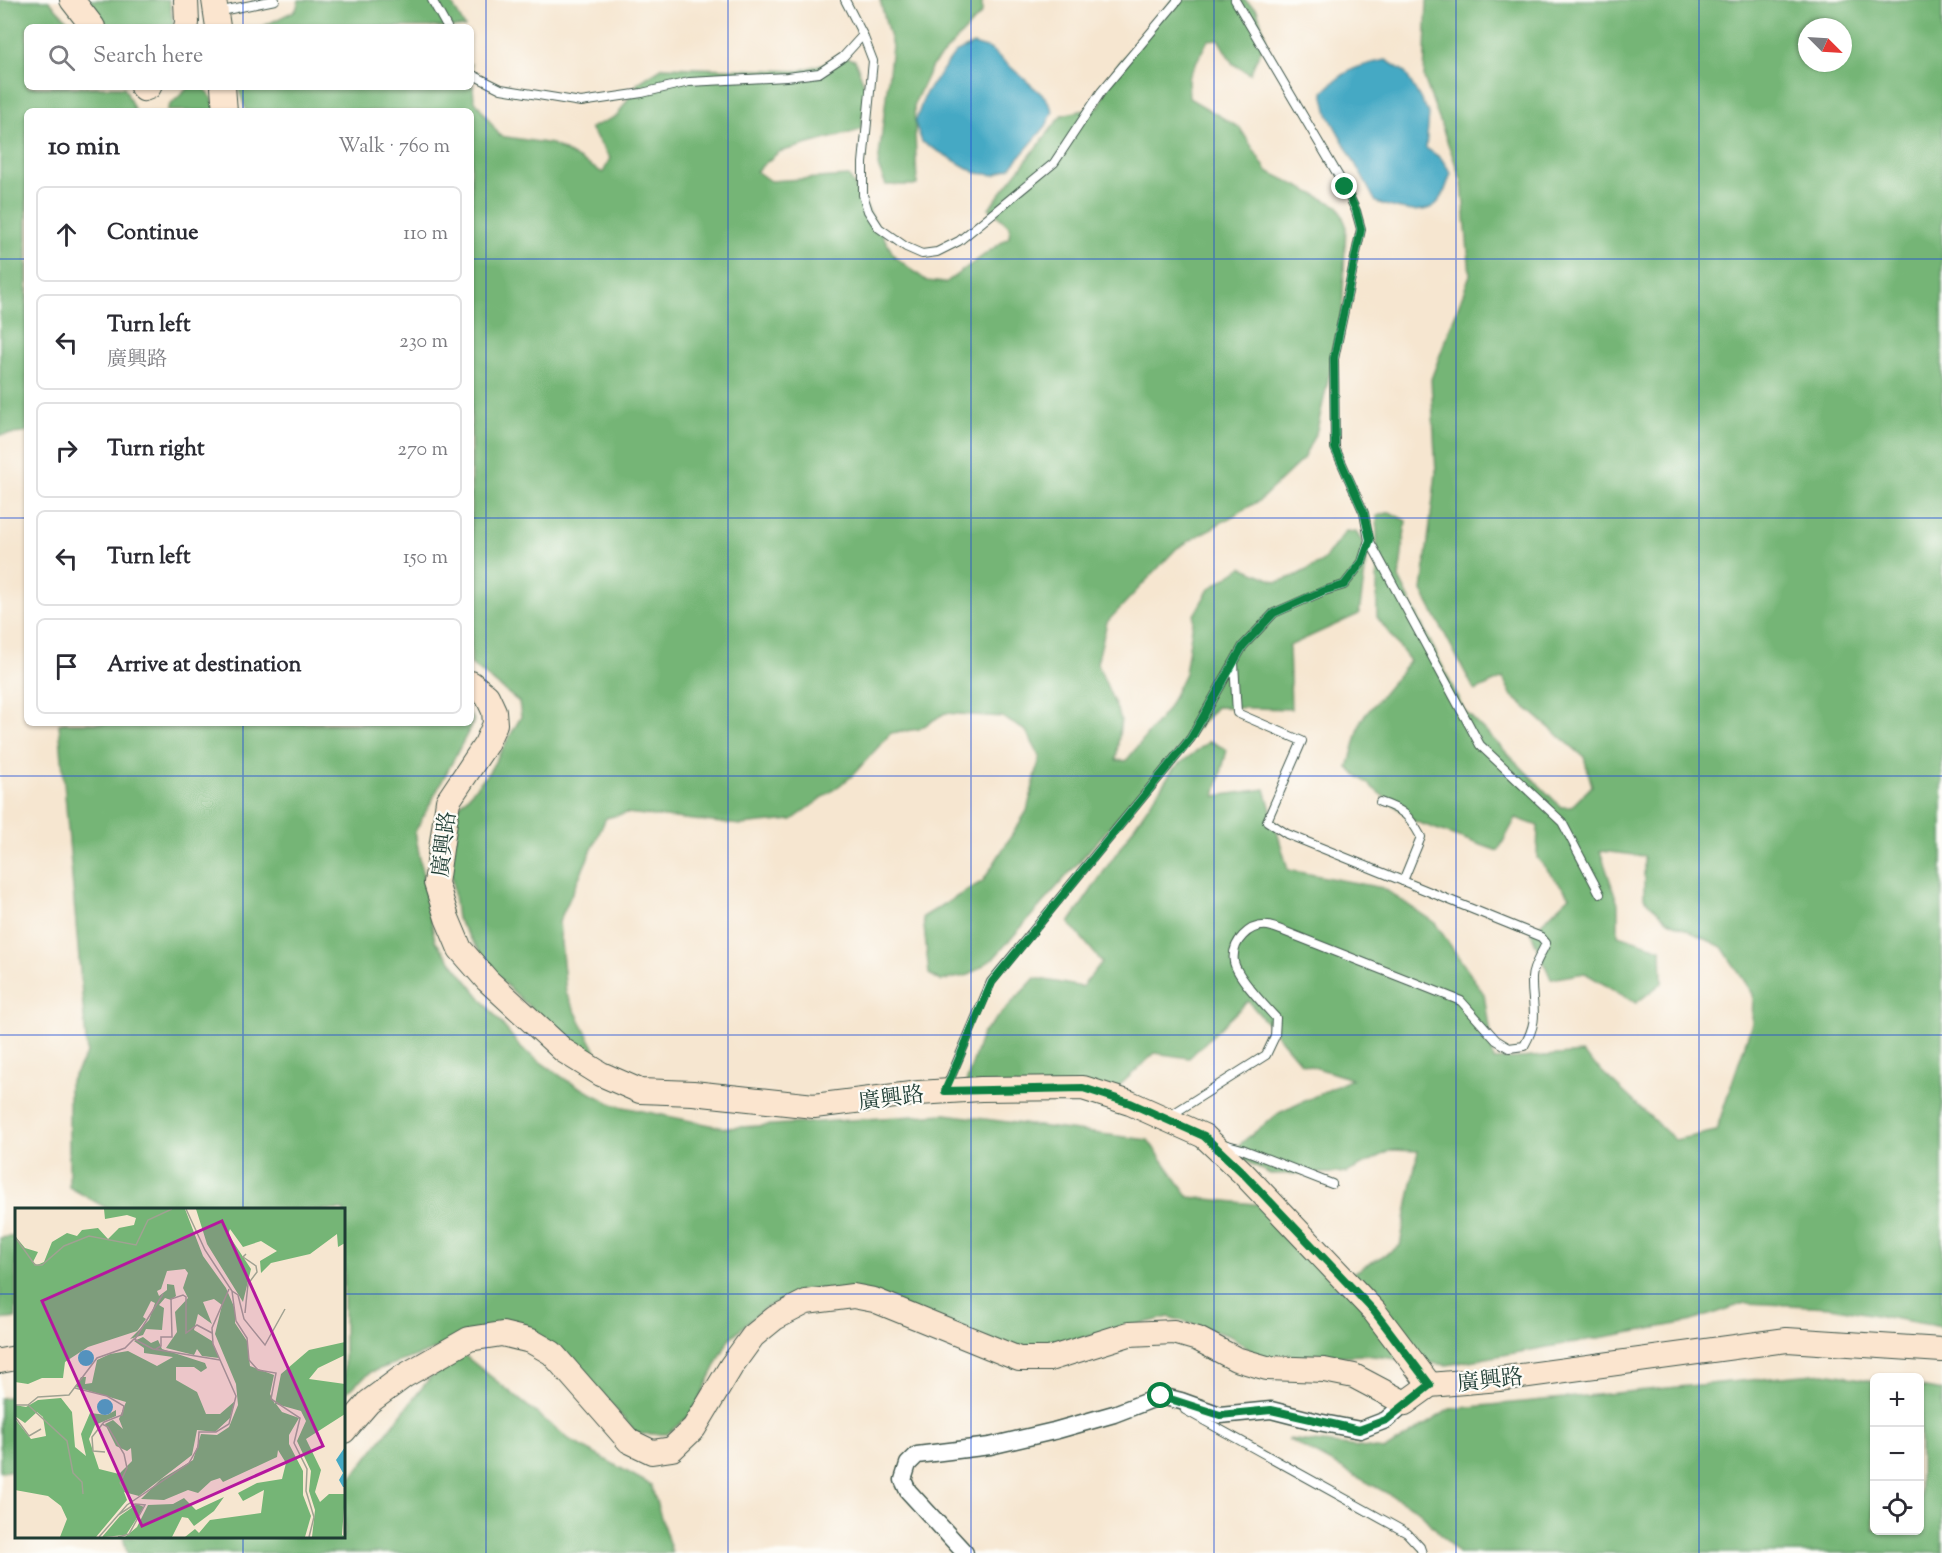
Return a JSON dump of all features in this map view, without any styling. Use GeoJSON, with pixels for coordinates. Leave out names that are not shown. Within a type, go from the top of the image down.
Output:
{"type":"FeatureCollection","features":[{"type":"Feature","properties":{"kind":"street"},"geometry":{"type":"LineString","coordinates":[[72,0],[91,24]]}},
{"type":"Feature","properties":{"kind":"street"},"geometry":{"type":"LineString","coordinates":[[186,0],[186,24]]}},
{"type":"Feature","properties":{"kind":"street"},"geometry":{"type":"LineString","coordinates":[[223,90],[225,108]]}},
{"type":"Feature","properties":{"kind":"street","name":"廣興路"},"geometry":{"type":"LineString","coordinates":[[474,685],[487,696],[494,711],[495,724],[486,744],[448,801],[436,883],[447,918],[460,949],[487,980],[564,1051],[601,1074],[640,1091],[693,1093],[814,1106],[945,1091],[1083,1088],[1130,1103],[1204,1136],[1242,1172],[1374,1311],[1430,1385],[1499,1379],[1787,1340],[1942,1350]]}},
{"type":"Feature","properties":{"kind":"street"},"geometry":{"type":"LineString","coordinates":[[345,1430],[369,1402],[405,1376],[469,1340],[502,1334],[531,1341],[552,1353],[629,1440],[652,1452],[672,1449],[694,1428],[732,1365],[753,1336],[775,1318],[806,1302],[853,1296],[874,1300],[1019,1359],[1049,1359],[1129,1334],[1174,1332],[1198,1339],[1236,1359],[1267,1368],[1324,1370],[1354,1376],[1405,1403]]}},
{"type":"Feature","properties":{"kind":"street"},"geometry":{"type":"LineString","coordinates":[[0,1361],[15,1358]]}},
{"type":"Feature","properties":{"kind":"street"},"geometry":{"type":"LineString","coordinates":[[965,1553],[908,1491],[903,1480],[908,1464],[917,1455],[990,1446],[1054,1431],[1114,1414],[1161,1396],[1220,1415],[1271,1410],[1359,1430],[1386,1420],[1430,1385]]}},
{"type":"Feature","properties":{"kind":"lane"},"geometry":{"type":"LineString","coordinates":[[217,13],[275,0]]}},
{"type":"Feature","properties":{"kind":"lane"},"geometry":{"type":"LineString","coordinates":[[432,0],[445,24]]}},
{"type":"Feature","properties":{"kind":"lane"},"geometry":{"type":"LineString","coordinates":[[845,0],[873,61],[863,163],[863,195],[868,211],[879,228],[906,247],[922,254],[937,252],[959,241],[1054,163],[1101,92],[1178,0]]}},
{"type":"Feature","properties":{"kind":"lane"},"geometry":{"type":"LineString","coordinates":[[1235,0],[1345,187],[1356,210],[1361,229],[1334,358],[1335,448],[1364,513],[1370,540],[1480,745],[1562,822],[1600,894]]}},
{"type":"Feature","properties":{"kind":"lane"},"geometry":{"type":"LineString","coordinates":[[474,76],[501,89],[580,102],[642,93],[689,82],[819,73],[843,57],[863,35]]}},
{"type":"Feature","properties":{"kind":"lane"},"geometry":{"type":"LineString","coordinates":[[945,1091],[992,982],[1191,738],[1243,646],[1274,613],[1323,591],[1344,585],[1362,562],[1370,540]]}},
{"type":"Feature","properties":{"kind":"lane"},"geometry":{"type":"LineString","coordinates":[[1165,1119],[1266,1055],[1275,1036],[1276,1018],[1244,980],[1234,962],[1238,941],[1250,929],[1268,926],[1286,932],[1461,1001],[1496,1040],[1509,1048],[1524,1046],[1533,1030],[1535,1011],[1532,976],[1546,944],[1540,937],[1287,834],[1267,822],[1302,741],[1238,712],[1233,663]]}},
{"type":"Feature","properties":{"kind":"lane"},"geometry":{"type":"LineString","coordinates":[[1380,802],[1399,808],[1412,819],[1421,837],[1403,881]]}},
{"type":"Feature","properties":{"kind":"lane"},"geometry":{"type":"LineString","coordinates":[[1209,1141],[1242,1149],[1332,1184]]}},
{"type":"Feature","properties":{"kind":"lane"},"geometry":{"type":"LineString","coordinates":[[1161,1396],[1407,1533],[1420,1547],[1422,1553]]}},
{"type":"Feature","properties":{"kind":"green space"},"geometry":{"type":"Polygon","coordinates":[[[0,0],[48,0],[71,24],[24,24],[24,90],[125,90],[134,108],[24,108],[24,433],[0,435],[0,0]]]}},
{"type":"Feature","properties":{"kind":"green space"},"geometry":{"type":"Polygon","coordinates":[[[66,0],[169,0],[173,24],[86,24],[66,0]]]}},
{"type":"Feature","properties":{"kind":"green space"},"geometry":{"type":"Polygon","coordinates":[[[299,0],[450,0],[463,24],[268,24],[296,10],[299,0]]]}},
{"type":"Feature","properties":{"kind":"green space"},"geometry":{"type":"Polygon","coordinates":[[[880,0],[982,0],[982,13],[932,66],[914,104],[917,185],[886,185],[878,166],[892,46],[880,0]]]}},
{"type":"Feature","properties":{"kind":"green space"},"geometry":{"type":"Polygon","coordinates":[[[1173,0],[1244,0],[1257,10],[1266,38],[1250,74],[1233,64],[1218,39],[1208,40],[1188,78],[1189,98],[1240,128],[1267,171],[1338,206],[1346,225],[1342,317],[1317,430],[1303,459],[1259,501],[1177,548],[1107,622],[1097,663],[1121,719],[1116,760],[1126,761],[1167,710],[1185,673],[1194,615],[1209,589],[1242,567],[1277,582],[1295,576],[1322,562],[1346,531],[1356,532],[1368,551],[1359,614],[1289,646],[1291,709],[1216,707],[994,958],[969,975],[941,981],[929,974],[923,917],[983,881],[1027,811],[1040,757],[1026,731],[1002,717],[945,713],[919,729],[891,733],[851,777],[792,820],[741,825],[626,813],[606,818],[559,922],[566,993],[603,1065],[576,1052],[496,975],[457,919],[445,822],[489,772],[521,717],[519,702],[474,666],[474,108],[245,108],[239,90],[473,90],[474,99],[500,136],[552,144],[603,173],[610,158],[590,128],[617,116],[638,83],[663,67],[799,71],[845,57],[855,60],[866,89],[861,130],[779,152],[756,171],[770,181],[849,176],[895,257],[927,281],[945,283],[1009,237],[1010,227],[989,208],[1062,115],[1099,107],[1114,70],[1173,0]]]}},
{"type":"Feature","properties":{"kind":"green space"},"geometry":{"type":"Polygon","coordinates":[[[1427,0],[1942,0],[1942,1327],[1831,1307],[1745,1303],[1689,1322],[1447,1365],[1365,1355],[1263,1359],[1230,1336],[1169,1317],[1056,1345],[999,1347],[877,1295],[805,1289],[765,1308],[729,1339],[692,1414],[667,1434],[637,1434],[577,1366],[490,1330],[371,1372],[345,1393],[345,1208],[106,1208],[69,1187],[69,1084],[87,1053],[59,726],[471,726],[415,832],[435,941],[522,1049],[568,1081],[614,1105],[725,1128],[945,1114],[1148,1140],[1189,1197],[1273,1206],[1336,1283],[1400,1246],[1418,1151],[1392,1150],[1346,1173],[1270,1174],[1230,1152],[1279,1113],[1352,1079],[1301,1063],[1248,1001],[1189,1058],[1155,1053],[1110,1094],[964,1089],[982,1034],[1035,978],[1082,987],[1102,962],[1069,923],[1174,768],[1210,741],[1227,750],[1215,796],[1265,789],[1288,870],[1383,888],[1435,923],[1484,994],[1494,1060],[1582,1053],[1675,1140],[1716,1131],[1752,1023],[1753,994],[1722,947],[1668,921],[1644,898],[1644,856],[1600,851],[1618,904],[1618,935],[1661,949],[1662,983],[1636,1003],[1585,973],[1551,979],[1531,933],[1570,896],[1537,858],[1538,826],[1516,818],[1498,851],[1414,821],[1348,768],[1361,720],[1410,661],[1377,617],[1377,516],[1390,512],[1406,521],[1399,578],[1464,710],[1561,807],[1571,807],[1592,786],[1584,757],[1512,696],[1503,678],[1475,691],[1422,591],[1436,473],[1431,379],[1470,275],[1462,182],[1424,78],[1427,0]]]}},
{"type":"Feature","properties":{"kind":"green space"},"geometry":{"type":"Polygon","coordinates":[[[186,90],[205,90],[216,108],[168,108],[186,90]]]}},
{"type":"Feature","properties":{"kind":"green space"},"geometry":{"type":"Polygon","coordinates":[[[15,1236],[15,1318],[0,1320],[0,1238],[15,1236]]]}},
{"type":"Feature","properties":{"kind":"green space"},"geometry":{"type":"Polygon","coordinates":[[[454,1347],[570,1440],[651,1485],[672,1553],[127,1553],[123,1538],[345,1538],[345,1486],[454,1347]]]}},
{"type":"Feature","properties":{"kind":"green space"},"geometry":{"type":"Polygon","coordinates":[[[1824,1373],[1870,1380],[1870,1535],[1924,1535],[1924,1388],[1942,1391],[1942,1553],[1458,1553],[1418,1510],[1288,1439],[1385,1450],[1450,1409],[1824,1373]]]}},
{"type":"Feature","properties":{"kind":"green space"},"geometry":{"type":"Polygon","coordinates":[[[15,1396],[15,1470],[0,1472],[0,1398],[15,1396]]]}},
{"type":"Feature","properties":{"kind":"water"},"geometry":{"type":"Polygon","coordinates":[[[973,44],[990,49],[1046,98],[1053,111],[1046,126],[1010,168],[995,175],[976,173],[922,142],[915,123],[925,94],[955,53],[973,44]]]}},
{"type":"Feature","properties":{"kind":"water"},"geometry":{"type":"Polygon","coordinates":[[[1386,60],[1405,72],[1429,114],[1426,148],[1441,158],[1451,173],[1440,200],[1427,209],[1410,210],[1376,202],[1328,114],[1323,92],[1352,70],[1386,60]]]}},
{"type":"Feature","properties":{"kind":"route"},"geometry":{"type":"LineString","coordinates":[[1161,1396],[1220,1415],[1271,1410],[1359,1430],[1386,1420],[1430,1385],[1374,1311],[1242,1172],[1204,1136],[1130,1103],[1083,1088],[945,1091],[992,982],[1191,738],[1243,646],[1274,613],[1323,591],[1344,585],[1362,562],[1370,540],[1364,513],[1335,448],[1334,358],[1361,229],[1356,210],[1345,187]]}}]}
